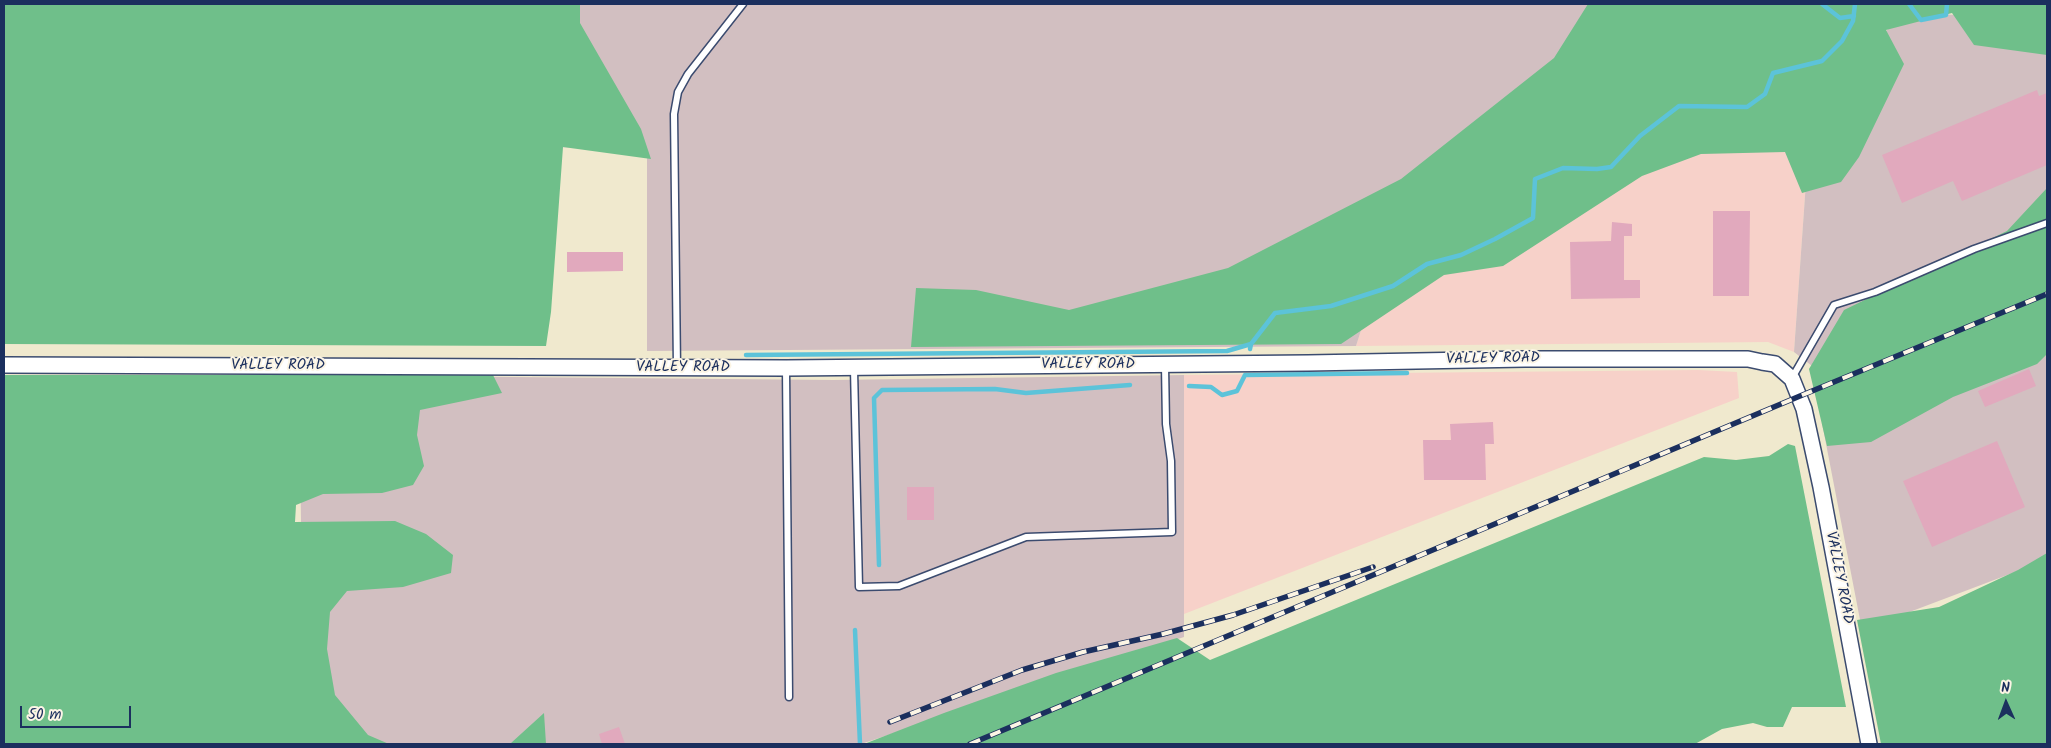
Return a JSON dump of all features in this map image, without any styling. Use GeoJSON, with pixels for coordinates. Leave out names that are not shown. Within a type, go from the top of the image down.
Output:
{"type":"FeatureCollection","features":[{"type":"Feature","properties":{"kind":"street","name":"VALLEY ROAD"},"geometry":{"type":"LineString","coordinates":[[4,365],[786,368],[1165,365],[1535,359],[1748,359],[1775,364],[1792,379],[1804,409],[1869,744]]}},
{"type":"Feature","properties":{"kind":"lane"},"geometry":{"type":"LineString","coordinates":[[677,368],[674,114],[678,92],[688,74],[743,4]]}},
{"type":"Feature","properties":{"kind":"lane"},"geometry":{"type":"LineString","coordinates":[[1792,379],[1834,305],[1875,292],[1974,249],[2047,223]]}},
{"type":"Feature","properties":{"kind":"lane"},"geometry":{"type":"LineString","coordinates":[[854,367],[859,587],[898,586],[1026,537],[1172,532],[1171,461],[1166,424],[1165,365]]}},
{"type":"Feature","properties":{"kind":"lane"},"geometry":{"type":"LineString","coordinates":[[786,368],[790,697]]}},
{"type":"Feature","properties":{"kind":"shaded area"},"geometry":{"type":"Polygon","coordinates":[[[547,4],[1690,4],[1364,321],[1356,346],[647,351],[647,149],[551,147],[547,4]]]}},
{"type":"Feature","properties":{"kind":"shaded area"},"geometry":{"type":"Polygon","coordinates":[[[1902,14],[2047,16],[2047,271],[1816,369],[1794,352],[1811,111],[1902,14]]]}},
{"type":"Feature","properties":{"kind":"shaded area"},"geometry":{"type":"Polygon","coordinates":[[[1811,111],[1794,352],[1768,342],[1356,346],[1364,321],[1691,115],[1811,111]]]}},
{"type":"Feature","properties":{"kind":"shaded area"},"geometry":{"type":"Polygon","coordinates":[[[2047,334],[2047,560],[1862,630],[1822,423],[2047,334]]]}},
{"type":"Feature","properties":{"kind":"shaded area"},"geometry":{"type":"Polygon","coordinates":[[[1698,370],[1737,372],[1739,398],[1184,614],[1184,375],[1698,370]]]}},
{"type":"Feature","properties":{"kind":"shaded area"},"geometry":{"type":"Polygon","coordinates":[[[299,375],[834,380],[1184,375],[1184,637],[861,744],[304,744],[299,375]]]}},
{"type":"Feature","properties":{"kind":"green space"},"geometry":{"type":"Polygon","coordinates":[[[4,4],[580,4],[580,23],[641,129],[651,159],[563,147],[551,312],[546,346],[4,344],[4,4]]]}},
{"type":"Feature","properties":{"kind":"green space"},"geometry":{"type":"Polygon","coordinates":[[[1588,4],[2047,4],[2047,55],[1974,45],[1952,13],[1886,30],[1904,64],[1859,157],[1841,182],[1802,193],[1785,152],[1701,154],[1642,176],[1503,266],[1444,275],[1341,344],[911,347],[916,288],[976,290],[1069,310],[1228,268],[1401,179],[1554,58],[1588,4]]]}},
{"type":"Feature","properties":{"kind":"green space"},"geometry":{"type":"Polygon","coordinates":[[[2047,188],[2047,354],[2037,364],[1953,397],[1871,442],[1827,446],[1809,369],[1844,310],[2007,231],[2047,188]]]}},
{"type":"Feature","properties":{"kind":"green space"},"geometry":{"type":"Polygon","coordinates":[[[4,375],[493,375],[502,393],[420,410],[417,435],[424,466],[413,485],[382,493],[323,494],[296,505],[295,522],[395,521],[426,534],[453,555],[451,573],[403,587],[347,591],[330,612],[327,649],[335,695],[368,735],[389,744],[4,744],[4,375]]]}},
{"type":"Feature","properties":{"kind":"green space"},"geometry":{"type":"Polygon","coordinates":[[[1788,444],[1795,446],[1846,707],[1792,707],[1783,727],[1767,727],[1753,723],[1722,729],[1695,744],[864,744],[1056,673],[1177,638],[1210,660],[1704,457],[1736,460],[1769,456],[1788,444]]]}},
{"type":"Feature","properties":{"kind":"green space"},"geometry":{"type":"Polygon","coordinates":[[[2047,553],[2047,744],[1881,744],[1857,620],[1939,607],[2018,570],[2047,553]]]}},
{"type":"Feature","properties":{"kind":"green space"},"geometry":{"type":"Polygon","coordinates":[[[544,713],[546,744],[509,744],[511,743],[544,713]]]}},
{"type":"Feature","properties":{"kind":"building"},"geometry":{"type":"Polygon","coordinates":[[[2037,90],[2039,96],[2047,93],[2047,165],[1962,201],[1953,181],[1902,203],[1882,155],[2037,90]]]}},
{"type":"Feature","properties":{"kind":"building"},"geometry":{"type":"Polygon","coordinates":[[[1713,211],[1750,211],[1749,296],[1713,296],[1713,211]]]}},
{"type":"Feature","properties":{"kind":"building"},"geometry":{"type":"Polygon","coordinates":[[[1612,222],[1632,224],[1632,236],[1624,236],[1624,280],[1640,280],[1640,298],[1571,299],[1570,242],[1611,241],[1612,222]]]}},
{"type":"Feature","properties":{"kind":"building"},"geometry":{"type":"Polygon","coordinates":[[[567,252],[623,252],[623,271],[567,272],[567,252]]]}},
{"type":"Feature","properties":{"kind":"building"},"geometry":{"type":"Polygon","coordinates":[[[2029,369],[2036,386],[1985,407],[1978,391],[2029,369]]]}},
{"type":"Feature","properties":{"kind":"building"},"geometry":{"type":"Polygon","coordinates":[[[1493,422],[1494,444],[1485,444],[1486,480],[1424,480],[1423,440],[1451,440],[1450,424],[1493,422]]]}},
{"type":"Feature","properties":{"kind":"building"},"geometry":{"type":"Polygon","coordinates":[[[1997,441],[2025,507],[1932,547],[1903,481],[1997,441]]]}},
{"type":"Feature","properties":{"kind":"building"},"geometry":{"type":"Polygon","coordinates":[[[907,487],[934,487],[934,520],[907,520],[907,487]]]}},
{"type":"Feature","properties":{"kind":"building"},"geometry":{"type":"Polygon","coordinates":[[[619,727],[625,744],[602,744],[599,734],[619,727]]]}},
{"type":"Feature","properties":{"kind":"waterway"},"geometry":{"type":"LineString","coordinates":[[1822,4],[1840,18],[1854,16]]}},
{"type":"Feature","properties":{"kind":"waterway"},"geometry":{"type":"LineString","coordinates":[[1250,349],[1251,344],[1275,313],[1331,306],[1393,286],[1427,264],[1461,255],[1533,218],[1535,179],[1563,168],[1597,169],[1611,167],[1640,136],[1679,106],[1747,107],[1765,94],[1773,73],[1822,61],[1842,41],[1853,21],[1855,4]]}},
{"type":"Feature","properties":{"kind":"waterway"},"geometry":{"type":"LineString","coordinates":[[1909,4],[1921,20],[1946,15],[1947,4]]}},
{"type":"Feature","properties":{"kind":"waterway"},"geometry":{"type":"LineString","coordinates":[[746,355],[1227,351],[1251,344]]}},
{"type":"Feature","properties":{"kind":"waterway"},"geometry":{"type":"LineString","coordinates":[[1189,386],[1211,387],[1222,395],[1237,391],[1245,375],[1407,373]]}},
{"type":"Feature","properties":{"kind":"waterway"},"geometry":{"type":"LineString","coordinates":[[879,565],[874,398],[882,390],[995,389],[1026,393],[1130,385]]}},
{"type":"Feature","properties":{"kind":"waterway"},"geometry":{"type":"LineString","coordinates":[[855,630],[860,744]]}},
{"type":"Feature","properties":{"kind":"railway"},"geometry":{"type":"LineString","coordinates":[[970,744],[2047,294]]}},
{"type":"Feature","properties":{"kind":"railway"},"geometry":{"type":"LineString","coordinates":[[890,722],[1022,670],[1083,652],[1163,634],[1233,615],[1373,567]]}}]}
